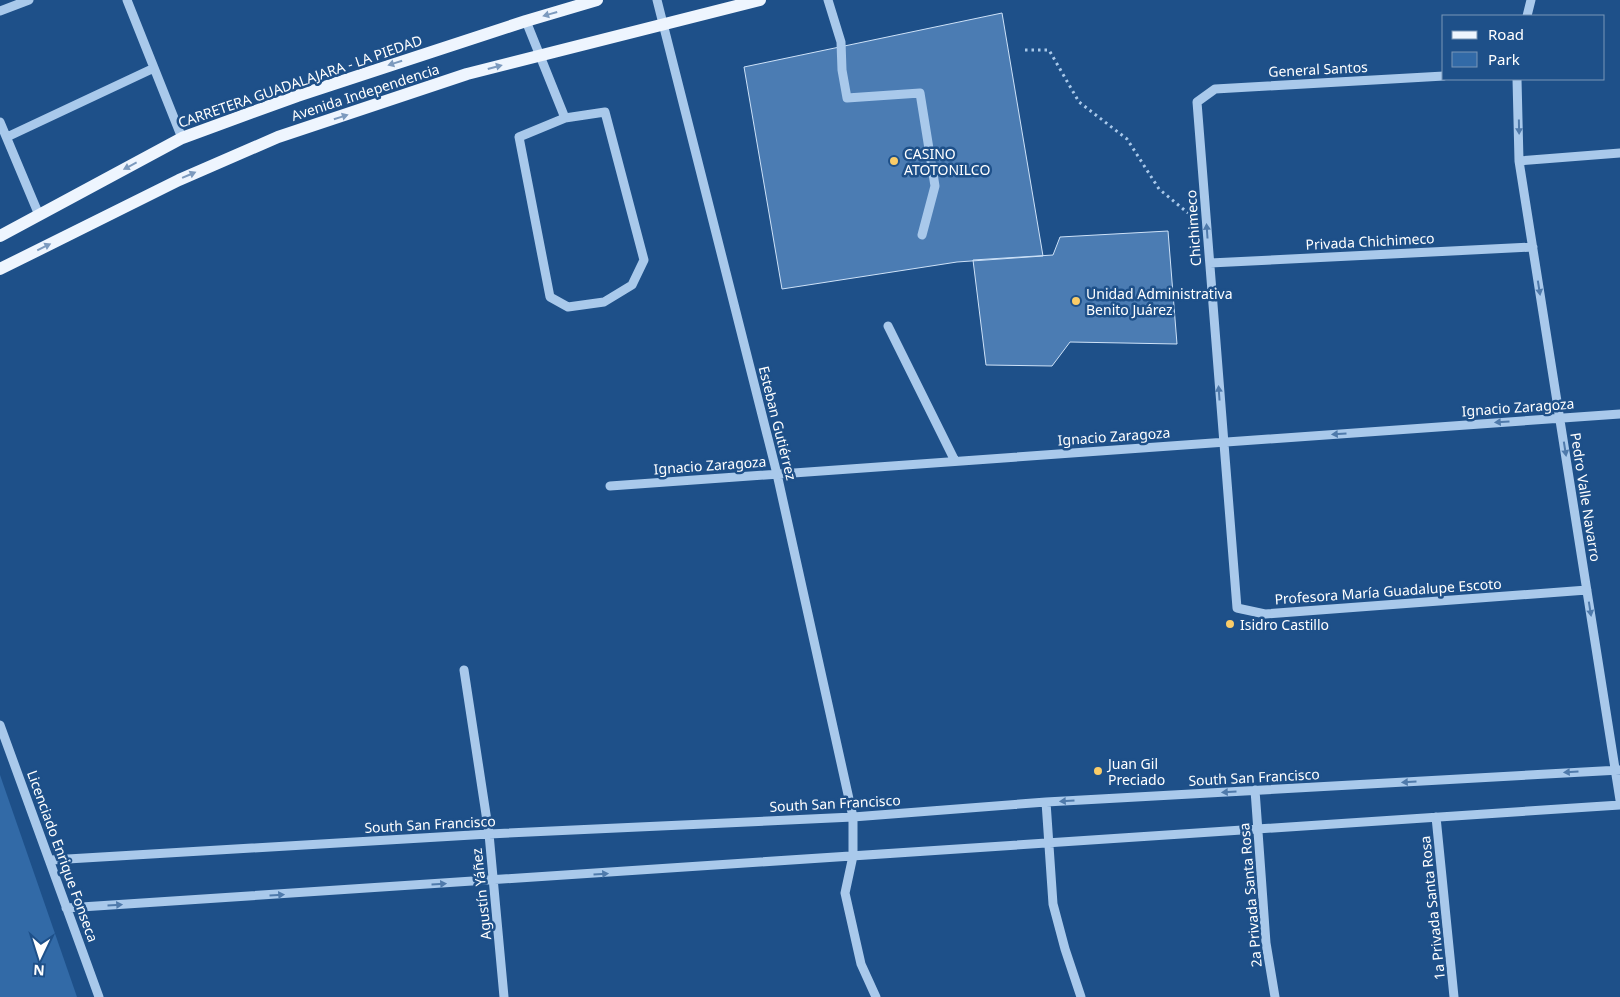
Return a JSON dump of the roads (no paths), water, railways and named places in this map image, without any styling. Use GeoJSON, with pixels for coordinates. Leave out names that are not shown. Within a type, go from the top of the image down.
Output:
{"type":"FeatureCollection","features":[{"type":"Feature","properties":{"kind":"main road","name":"CARRETERA GUADALAJARA - LA PIEDAD"},"geometry":{"type":"LineString","coordinates":[[0,236],[182,138],[297,96],[526,21],[597,0]]}},
{"type":"Feature","properties":{"kind":"main road","name":"Avenida Independencia"},"geometry":{"type":"LineString","coordinates":[[0,269],[178,180],[278,136],[467,74],[760,0]]}},
{"type":"Feature","properties":{"kind":"street"},"geometry":{"type":"LineString","coordinates":[[0,11],[29,0]]}},
{"type":"Feature","properties":{"kind":"street"},"geometry":{"type":"LineString","coordinates":[[128,0],[182,138]]}},
{"type":"Feature","properties":{"kind":"street","name":"Esteban Gutiérrez"},"geometry":{"type":"LineString","coordinates":[[657,0],[777,474],[853,817],[853,856],[845,894],[861,964],[876,997]]}},
{"type":"Feature","properties":{"kind":"street"},"geometry":{"type":"LineString","coordinates":[[828,0],[842,42],[842,70],[847,98],[920,93],[935,186],[922,235]]}},
{"type":"Feature","properties":{"kind":"street"},"geometry":{"type":"LineString","coordinates":[[1527,15],[1530,0]]}},
{"type":"Feature","properties":{"kind":"street"},"geometry":{"type":"LineString","coordinates":[[526,21],[565,118]]}},
{"type":"Feature","properties":{"kind":"street"},"geometry":{"type":"LineString","coordinates":[[6,137],[154,68]]}},
{"type":"Feature","properties":{"kind":"street","name":"General Santos"},"geometry":{"type":"LineString","coordinates":[[1197,102],[1215,89],[1442,76]]}},
{"type":"Feature","properties":{"kind":"street","name":"Pedro Valle Navarro"},"geometry":{"type":"LineString","coordinates":[[1517,80],[1519,161],[1587,590],[1618,770],[1620,800]]}},
{"type":"Feature","properties":{"kind":"street","name":"Chichimeco"},"geometry":{"type":"LineString","coordinates":[[1197,102],[1223,442]]}},
{"type":"Feature","properties":{"kind":"street"},"geometry":{"type":"LineString","coordinates":[[605,112],[644,260],[632,285],[604,302],[568,307],[550,297],[519,136],[565,118],[605,112]]}},
{"type":"Feature","properties":{"kind":"street"},"geometry":{"type":"LineString","coordinates":[[0,122],[39,215]]}},
{"type":"Feature","properties":{"kind":"street"},"geometry":{"type":"LineString","coordinates":[[1519,161],[1620,153]]}},
{"type":"Feature","properties":{"kind":"street","name":"Privada Chichimeco"},"geometry":{"type":"LineString","coordinates":[[1210,263],[1533,248]]}},
{"type":"Feature","properties":{"kind":"street"},"geometry":{"type":"LineString","coordinates":[[888,326],[955,461]]}},
{"type":"Feature","properties":{"kind":"street","name":"Ignacio Zaragoza"},"geometry":{"type":"LineString","coordinates":[[610,486],[1620,414]]}},
{"type":"Feature","properties":{"kind":"street","name":"Profesora María Guadalupe Escoto"},"geometry":{"type":"LineString","coordinates":[[1223,442],[1237,608],[1265,614],[1587,590]]}},
{"type":"Feature","properties":{"kind":"street","name":"Agustín Yáñez"},"geometry":{"type":"LineString","coordinates":[[464,670],[489,834],[504,997]]}},
{"type":"Feature","properties":{"kind":"street","name":"Licenciado Enrique Fonseca"},"geometry":{"type":"LineString","coordinates":[[0,725],[51,860],[66,908],[99,997]]}},
{"type":"Feature","properties":{"kind":"street","name":"South San Francisco"},"geometry":{"type":"LineString","coordinates":[[51,860],[489,834],[853,817],[1046,802],[1618,770]]}},
{"type":"Feature","properties":{"kind":"street","name":"2a Privada Santa Rosa"},"geometry":{"type":"LineString","coordinates":[[1255,790],[1266,943],[1274,997]]}},
{"type":"Feature","properties":{"kind":"street"},"geometry":{"type":"LineString","coordinates":[[1046,802],[1053,904],[1064,949],[1081,997]]}},
{"type":"Feature","properties":{"kind":"street"},"geometry":{"type":"LineString","coordinates":[[66,908],[1620,805]]}},
{"type":"Feature","properties":{"kind":"street","name":"1a Privada Santa Rosa"},"geometry":{"type":"LineString","coordinates":[[1436,817],[1454,997]]}},
{"type":"Feature","properties":{"kind":"place","name":"CASINO ATOTONILCO"},"geometry":{"type":"Point","coordinates":[894,161]}},
{"type":"Feature","properties":{"kind":"place","name":"Unidad Administrativa Benito Juárez"},"geometry":{"type":"Point","coordinates":[1076,301]}},
{"type":"Feature","properties":{"kind":"place","name":"Isidro Castillo"},"geometry":{"type":"Point","coordinates":[1230,624]}},
{"type":"Feature","properties":{"kind":"place","name":"Juan Gil Preciado"},"geometry":{"type":"Point","coordinates":[1098,771]}}]}
